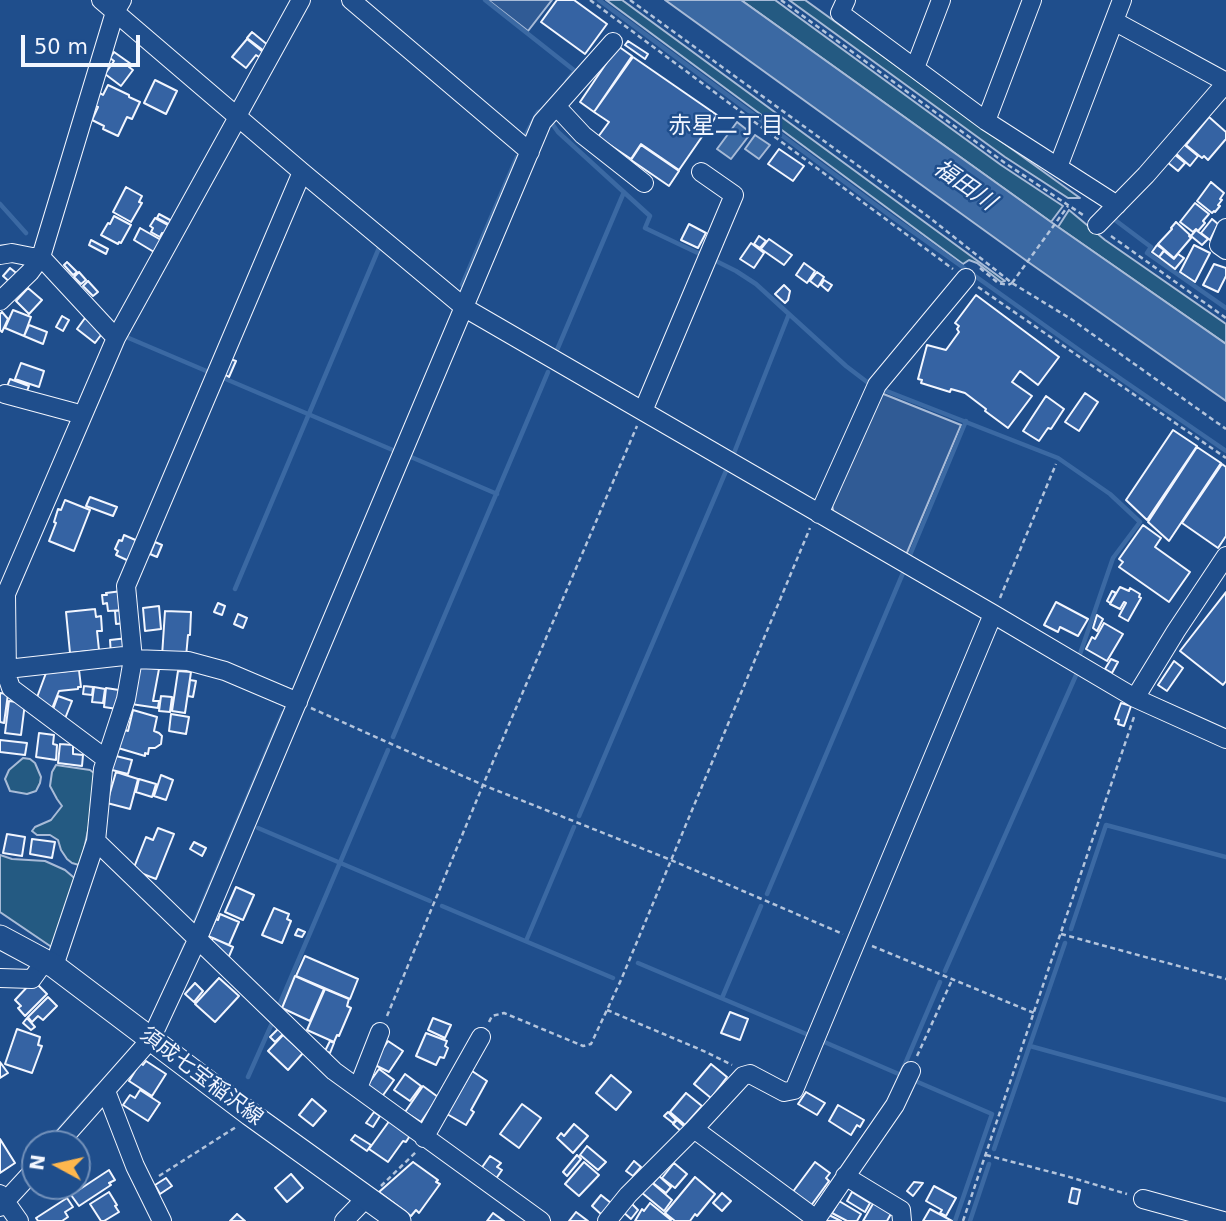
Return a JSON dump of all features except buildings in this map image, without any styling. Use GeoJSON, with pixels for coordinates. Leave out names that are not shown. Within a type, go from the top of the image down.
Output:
{"type":"FeatureCollection","features":[{"type":"Feature","properties":{"kind":"main road","name":"須成七宝稲沢線"},"geometry":{"type":"LineString","coordinates":[[0,937],[49,964],[250,1114],[400,1221]]}},
{"type":"Feature","properties":{"kind":"street"},"geometry":{"type":"LineString","coordinates":[[101,0],[119,6],[237,117],[465,308],[1137,699],[1226,739]]}},
{"type":"Feature","properties":{"kind":"street"},"geometry":{"type":"LineString","coordinates":[[106,759],[11,688],[4,674],[6,594],[116,338],[301,0]]}},
{"type":"Feature","properties":{"kind":"street"},"geometry":{"type":"LineString","coordinates":[[351,0],[530,152]]}},
{"type":"Feature","properties":{"kind":"street"},"geometry":{"type":"LineString","coordinates":[[846,0],[840,13],[986,121],[1117,205]]}},
{"type":"Feature","properties":{"kind":"street"},"geometry":{"type":"LineString","coordinates":[[915,68],[941,0]]}},
{"type":"Feature","properties":{"kind":"street"},"geometry":{"type":"LineString","coordinates":[[986,121],[1031,0]]}},
{"type":"Feature","properties":{"kind":"street"},"geometry":{"type":"LineString","coordinates":[[1058,167],[1122,0]]}},
{"type":"Feature","properties":{"kind":"street"},"geometry":{"type":"LineString","coordinates":[[0,301],[30,272],[41,257],[119,6]]}},
{"type":"Feature","properties":{"kind":"street"},"geometry":{"type":"LineString","coordinates":[[1097,225],[1146,175],[1226,82],[1114,21]]}},
{"type":"Feature","properties":{"kind":"street"},"geometry":{"type":"LineString","coordinates":[[71,1130],[151,1039],[197,940],[542,122],[613,42]]}},
{"type":"Feature","properties":{"kind":"street"},"geometry":{"type":"LineString","coordinates":[[556,106],[583,135],[644,183]]}},
{"type":"Feature","properties":{"kind":"street"},"geometry":{"type":"LineString","coordinates":[[0,978],[32,979],[49,964],[96,841],[103,769],[126,699],[133,657],[126,586],[302,172]]}},
{"type":"Feature","properties":{"kind":"street"},"geometry":{"type":"LineString","coordinates":[[643,411],[734,195],[701,172]]}},
{"type":"Feature","properties":{"kind":"street"},"geometry":{"type":"LineString","coordinates":[[1226,228],[1219,245],[1226,250]]}},
{"type":"Feature","properties":{"kind":"street"},"geometry":{"type":"LineString","coordinates":[[0,255],[12,253],[41,257],[116,338]]}},
{"type":"Feature","properties":{"kind":"street"},"geometry":{"type":"LineString","coordinates":[[817,513],[877,385],[970,271]]}},
{"type":"Feature","properties":{"kind":"street"},"geometry":{"type":"LineString","coordinates":[[5,394],[83,415]]}},
{"type":"Feature","properties":{"kind":"street"},"geometry":{"type":"LineString","coordinates":[[1137,699],[1176,631],[1226,556]]}},
{"type":"Feature","properties":{"kind":"street"},"geometry":{"type":"LineString","coordinates":[[607,1221],[628,1195],[743,1076],[750,1074],[784,1092],[794,1090],[993,614]]}},
{"type":"Feature","properties":{"kind":"street"},"geometry":{"type":"LineString","coordinates":[[4,674],[133,657],[188,661],[225,671],[298,702]]}},
{"type":"Feature","properties":{"kind":"street"},"geometry":{"type":"LineString","coordinates":[[96,841],[334,1071],[541,1221]]}},
{"type":"Feature","properties":{"kind":"street"},"geometry":{"type":"LineString","coordinates":[[358,1088],[380,1032]]}},
{"type":"Feature","properties":{"kind":"street"},"geometry":{"type":"LineString","coordinates":[[426,1139],[481,1037]]}},
{"type":"Feature","properties":{"kind":"street"},"geometry":{"type":"LineString","coordinates":[[694,1129],[815,1220],[895,1105],[911,1071]]}},
{"type":"Feature","properties":{"kind":"street"},"geometry":{"type":"LineString","coordinates":[[106,1091],[135,1166],[162,1221]]}},
{"type":"Feature","properties":{"kind":"street"},"geometry":{"type":"LineString","coordinates":[[845,1177],[901,1210],[902,1221]]}},
{"type":"Feature","properties":{"kind":"street"},"geometry":{"type":"LineString","coordinates":[[19,1221],[2,1201],[21,1183]]}},
{"type":"Feature","properties":{"kind":"street"},"geometry":{"type":"LineString","coordinates":[[344,1221],[367,1197]]}},
{"type":"Feature","properties":{"kind":"street"},"geometry":{"type":"LineString","coordinates":[[1143,1199],[1223,1221]]}},
{"type":"Feature","properties":{"kind":"path"},"geometry":{"type":"LineString","coordinates":[[590,0],[970,271],[1226,458]]}},
{"type":"Feature","properties":{"kind":"path"},"geometry":{"type":"LineString","coordinates":[[630,0],[930,218],[1012,283],[1070,319],[1226,429]]}},
{"type":"Feature","properties":{"kind":"path"},"geometry":{"type":"LineString","coordinates":[[781,0],[1005,163],[1226,318]]}},
{"type":"Feature","properties":{"kind":"path"},"geometry":{"type":"LineString","coordinates":[[970,271],[998,283],[1012,283],[1067,206]]}},
{"type":"Feature","properties":{"kind":"path"},"geometry":{"type":"LineString","coordinates":[[380,1032],[643,411]]}},
{"type":"Feature","properties":{"kind":"path"},"geometry":{"type":"LineString","coordinates":[[993,614],[1056,464]]}},
{"type":"Feature","properties":{"kind":"path"},"geometry":{"type":"LineString","coordinates":[[481,1037],[492,1016],[504,1013],[583,1046],[591,1044],[621,980],[817,513]]}},
{"type":"Feature","properties":{"kind":"path"},"geometry":{"type":"LineString","coordinates":[[963,1221],[1061,934],[1137,699]]}},
{"type":"Feature","properties":{"kind":"path"},"geometry":{"type":"LineString","coordinates":[[298,702],[483,785],[671,860],[1034,1013]]}},
{"type":"Feature","properties":{"kind":"path"},"geometry":{"type":"LineString","coordinates":[[1061,934],[1226,979]]}},
{"type":"Feature","properties":{"kind":"path"},"geometry":{"type":"LineString","coordinates":[[911,1071],[952,980]]}},
{"type":"Feature","properties":{"kind":"path"},"geometry":{"type":"LineString","coordinates":[[607,1010],[706,1052],[750,1074]]}},
{"type":"Feature","properties":{"kind":"path"},"geometry":{"type":"LineString","coordinates":[[144,1185],[238,1126],[250,1114]]}},
{"type":"Feature","properties":{"kind":"path"},"geometry":{"type":"LineString","coordinates":[[367,1197],[426,1139]]}},
{"type":"Feature","properties":{"kind":"path"},"geometry":{"type":"LineString","coordinates":[[986,1154],[1143,1199]]}},
{"type":"Feature","properties":{"kind":"shaded area"},"geometry":{"type":"Polygon","coordinates":[[[488,0],[552,0],[528,31],[488,0]]]}},
{"type":"Feature","properties":{"kind":"shaded area"},"geometry":{"type":"Polygon","coordinates":[[[606,0],[622,0],[1005,281],[1001,282],[977,263],[969,260],[963,264],[606,0]]]}},
{"type":"Feature","properties":{"kind":"shaded area"},"geometry":{"type":"Polygon","coordinates":[[[741,0],[775,0],[1001,165],[1063,206],[1051,222],[741,0]]]}},
{"type":"Feature","properties":{"kind":"shaded area"},"geometry":{"type":"Polygon","coordinates":[[[789,0],[805,0],[1080,198],[1068,198],[1005,157],[789,0]]]}},
{"type":"Feature","properties":{"kind":"shaded area"},"geometry":{"type":"Polygon","coordinates":[[[1069,210],[1105,240],[1226,324],[1226,344],[1058,227],[1069,210]]]}},
{"type":"Feature","properties":{"kind":"shaded area"},"geometry":{"type":"Polygon","coordinates":[[[881,393],[961,425],[906,555],[834,515],[832,505],[881,393]]]}},
{"type":"Feature","properties":{"kind":"shaded area"},"geometry":{"type":"Polygon","coordinates":[[[23,758],[35,763],[41,777],[36,791],[27,794],[10,791],[5,779],[9,770],[23,758]]]}},
{"type":"Feature","properties":{"kind":"shaded area"},"geometry":{"type":"Polygon","coordinates":[[[56,765],[90,770],[94,773],[90,821],[79,865],[67,859],[58,840],[50,835],[37,835],[32,831],[51,820],[62,806],[50,786],[56,765]]]}},
{"type":"Feature","properties":{"kind":"shaded area"},"geometry":{"type":"Polygon","coordinates":[[[0,855],[12,859],[45,861],[65,870],[79,882],[56,950],[0,912],[0,855]]]}},
{"type":"Feature","properties":{"kind":"water","name":"福田川"},"geometry":{"type":"Polygon","coordinates":[[[665,0],[741,0],[1226,344],[1226,401],[1031,264],[665,0]]]}},
{"type":"Feature","properties":{"kind":"water"},"geometry":{"type":"Polygon","coordinates":[[[737,122],[751,133],[731,159],[717,149],[737,122]]]}},
{"type":"Feature","properties":{"kind":"water"},"geometry":{"type":"Polygon","coordinates":[[[755,135],[770,145],[759,159],[745,149],[755,135]]]}},
{"type":"Feature","properties":{"kind":"waterway"},"geometry":{"type":"LineString","coordinates":[[485,0],[575,71],[567,81]]}},
{"type":"Feature","properties":{"kind":"waterway"},"geometry":{"type":"LineString","coordinates":[[599,0],[888,214],[1226,451]]}},
{"type":"Feature","properties":{"kind":"waterway"},"geometry":{"type":"LineString","coordinates":[[525,136],[538,112],[543,110]]}},
{"type":"Feature","properties":{"kind":"waterway"},"geometry":{"type":"LineString","coordinates":[[553,125],[650,216],[645,228],[702,255]]}},
{"type":"Feature","properties":{"kind":"waterway"},"geometry":{"type":"LineString","coordinates":[[462,285],[517,157]]}},
{"type":"Feature","properties":{"kind":"waterway"},"geometry":{"type":"LineString","coordinates":[[557,350],[624,192]]}},
{"type":"Feature","properties":{"kind":"waterway"},"geometry":{"type":"LineString","coordinates":[[0,204],[26,233]]}},
{"type":"Feature","properties":{"kind":"waterway"},"geometry":{"type":"LineString","coordinates":[[1111,217],[1151,247],[1147,253],[1226,308]]}},
{"type":"Feature","properties":{"kind":"waterway"},"geometry":{"type":"LineString","coordinates":[[235,589],[379,248]]}},
{"type":"Feature","properties":{"kind":"waterway"},"geometry":{"type":"LineString","coordinates":[[714,260],[756,284],[867,382]]}},
{"type":"Feature","properties":{"kind":"waterway"},"geometry":{"type":"LineString","coordinates":[[734,453],[789,314]]}},
{"type":"Feature","properties":{"kind":"waterway"},"geometry":{"type":"LineString","coordinates":[[123,338],[124,336],[211,373]]}},
{"type":"Feature","properties":{"kind":"waterway"},"geometry":{"type":"LineString","coordinates":[[393,737],[548,372]]}},
{"type":"Feature","properties":{"kind":"waterway"},"geometry":{"type":"LineString","coordinates":[[221,377],[395,451]]}},
{"type":"Feature","properties":{"kind":"waterway"},"geometry":{"type":"LineString","coordinates":[[884,390],[1058,458],[1110,494],[1140,522],[1113,558],[1080,654]]}},
{"type":"Feature","properties":{"kind":"waterway"},"geometry":{"type":"LineString","coordinates":[[910,555],[966,421]]}},
{"type":"Feature","properties":{"kind":"waterway"},"geometry":{"type":"LineString","coordinates":[[411,457],[497,494]]}},
{"type":"Feature","properties":{"kind":"waterway"},"geometry":{"type":"LineString","coordinates":[[579,816],[726,471]]}},
{"type":"Feature","properties":{"kind":"waterway"},"geometry":{"type":"LineString","coordinates":[[767,894],[903,573]]}},
{"type":"Feature","properties":{"kind":"waterway"},"geometry":{"type":"LineString","coordinates":[[945,971],[1077,673]]}},
{"type":"Feature","properties":{"kind":"waterway"},"geometry":{"type":"LineString","coordinates":[[194,924],[283,713]]}},
{"type":"Feature","properties":{"kind":"waterway"},"geometry":{"type":"LineString","coordinates":[[278,1008],[388,750]]}},
{"type":"Feature","properties":{"kind":"waterway"},"geometry":{"type":"LineString","coordinates":[[1071,929],[1106,825],[1226,857]]}},
{"type":"Feature","properties":{"kind":"waterway"},"geometry":{"type":"LineString","coordinates":[[526,941],[574,827]]}},
{"type":"Feature","properties":{"kind":"waterway"},"geometry":{"type":"LineString","coordinates":[[258,828],[430,901]]}},
{"type":"Feature","properties":{"kind":"waterway"},"geometry":{"type":"LineString","coordinates":[[442,906],[613,978]]}},
{"type":"Feature","properties":{"kind":"waterway"},"geometry":{"type":"LineString","coordinates":[[722,998],[761,906]]}},
{"type":"Feature","properties":{"kind":"waterway"},"geometry":{"type":"LineString","coordinates":[[994,1149],[1065,943]]}},
{"type":"Feature","properties":{"kind":"waterway"},"geometry":{"type":"LineString","coordinates":[[181,955],[185,945]]}},
{"type":"Feature","properties":{"kind":"waterway"},"geometry":{"type":"LineString","coordinates":[[638,963],[811,1036]]}},
{"type":"Feature","properties":{"kind":"waterway"},"geometry":{"type":"LineString","coordinates":[[902,1071],[940,982]]}},
{"type":"Feature","properties":{"kind":"waterway"},"geometry":{"type":"LineString","coordinates":[[248,1077],[273,1021]]}},
{"type":"Feature","properties":{"kind":"waterway"},"geometry":{"type":"LineString","coordinates":[[822,1041],[901,1075]]}},
{"type":"Feature","properties":{"kind":"waterway"},"geometry":{"type":"LineString","coordinates":[[1030,1046],[1226,1100]]}},
{"type":"Feature","properties":{"kind":"waterway"},"geometry":{"type":"LineString","coordinates":[[913,1080],[992,1114],[955,1221]]}},
{"type":"Feature","properties":{"kind":"waterway"},"geometry":{"type":"LineString","coordinates":[[59,1130],[97,1087]]}},
{"type":"Feature","properties":{"kind":"waterway"},"geometry":{"type":"LineString","coordinates":[[970,1221],[989,1164]]}},
{"type":"Feature","properties":{"kind":"district","name":"赤星二丁目"},"geometry":{"type":"Point","coordinates":[726,127]}}]}
